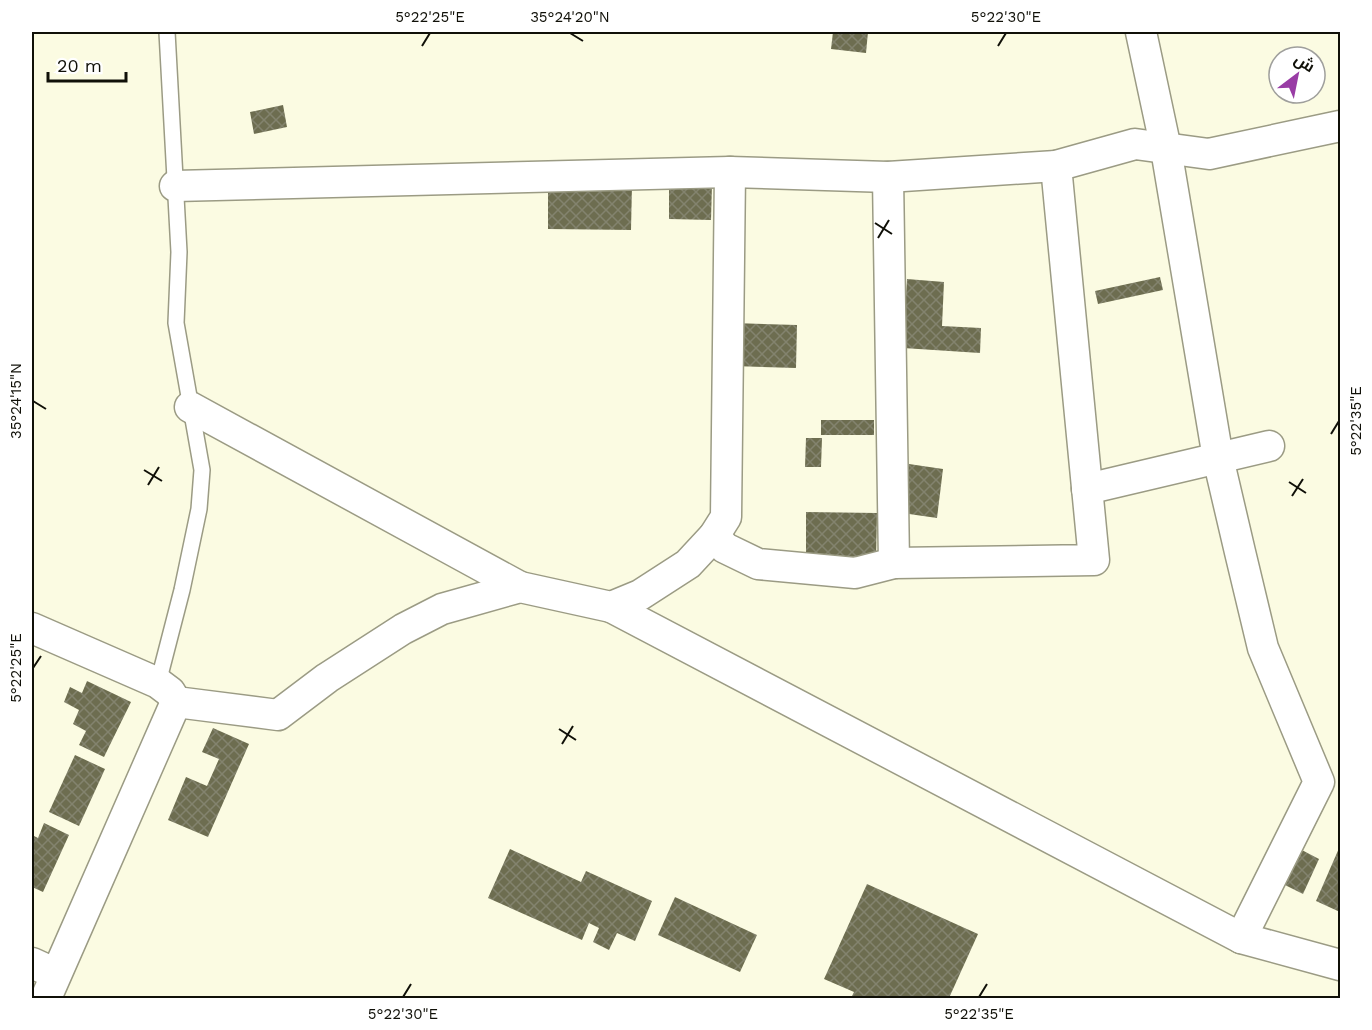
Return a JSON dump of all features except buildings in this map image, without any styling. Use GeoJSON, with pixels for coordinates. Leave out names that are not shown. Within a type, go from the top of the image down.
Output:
{"type":"FeatureCollection","features":[{"type":"Feature","properties":{"kind":"street"},"geometry":{"type":"LineString","coordinates":[[1142,32],[1166,149],[1218,458],[1263,648],[1319,782],[1241,938]]}},
{"type":"Feature","properties":{"kind":"street"},"geometry":{"type":"LineString","coordinates":[[176,186],[730,172],[888,177],[1056,166],[1135,144],[1209,154],[1341,126]]}},
{"type":"Feature","properties":{"kind":"street"},"geometry":{"type":"LineString","coordinates":[[714,536],[725,548],[758,564],[855,573],[894,563],[1094,560],[1056,166]]}},
{"type":"Feature","properties":{"kind":"street"},"geometry":{"type":"LineString","coordinates":[[611,607],[640,595],[688,564],[714,536],[726,517],[730,172]]}},
{"type":"Feature","properties":{"kind":"street"},"geometry":{"type":"LineString","coordinates":[[888,177],[894,563]]}},
{"type":"Feature","properties":{"kind":"street"},"geometry":{"type":"LineString","coordinates":[[190,407],[520,587],[611,607],[1241,938],[1341,965]]}},
{"type":"Feature","properties":{"kind":"street"},"geometry":{"type":"LineString","coordinates":[[1088,489],[1269,447]]}},
{"type":"Feature","properties":{"kind":"street"},"geometry":{"type":"LineString","coordinates":[[32,628],[167,693],[278,715],[327,678],[403,629],[442,609],[520,587]]}},
{"type":"Feature","properties":{"kind":"street"},"geometry":{"type":"LineString","coordinates":[[45,979],[167,693]]}},
{"type":"Feature","properties":{"kind":"lane"},"geometry":{"type":"LineString","coordinates":[[167,32],[179,252],[176,323],[202,470],[199,509],[182,590],[167,693]]}}]}
